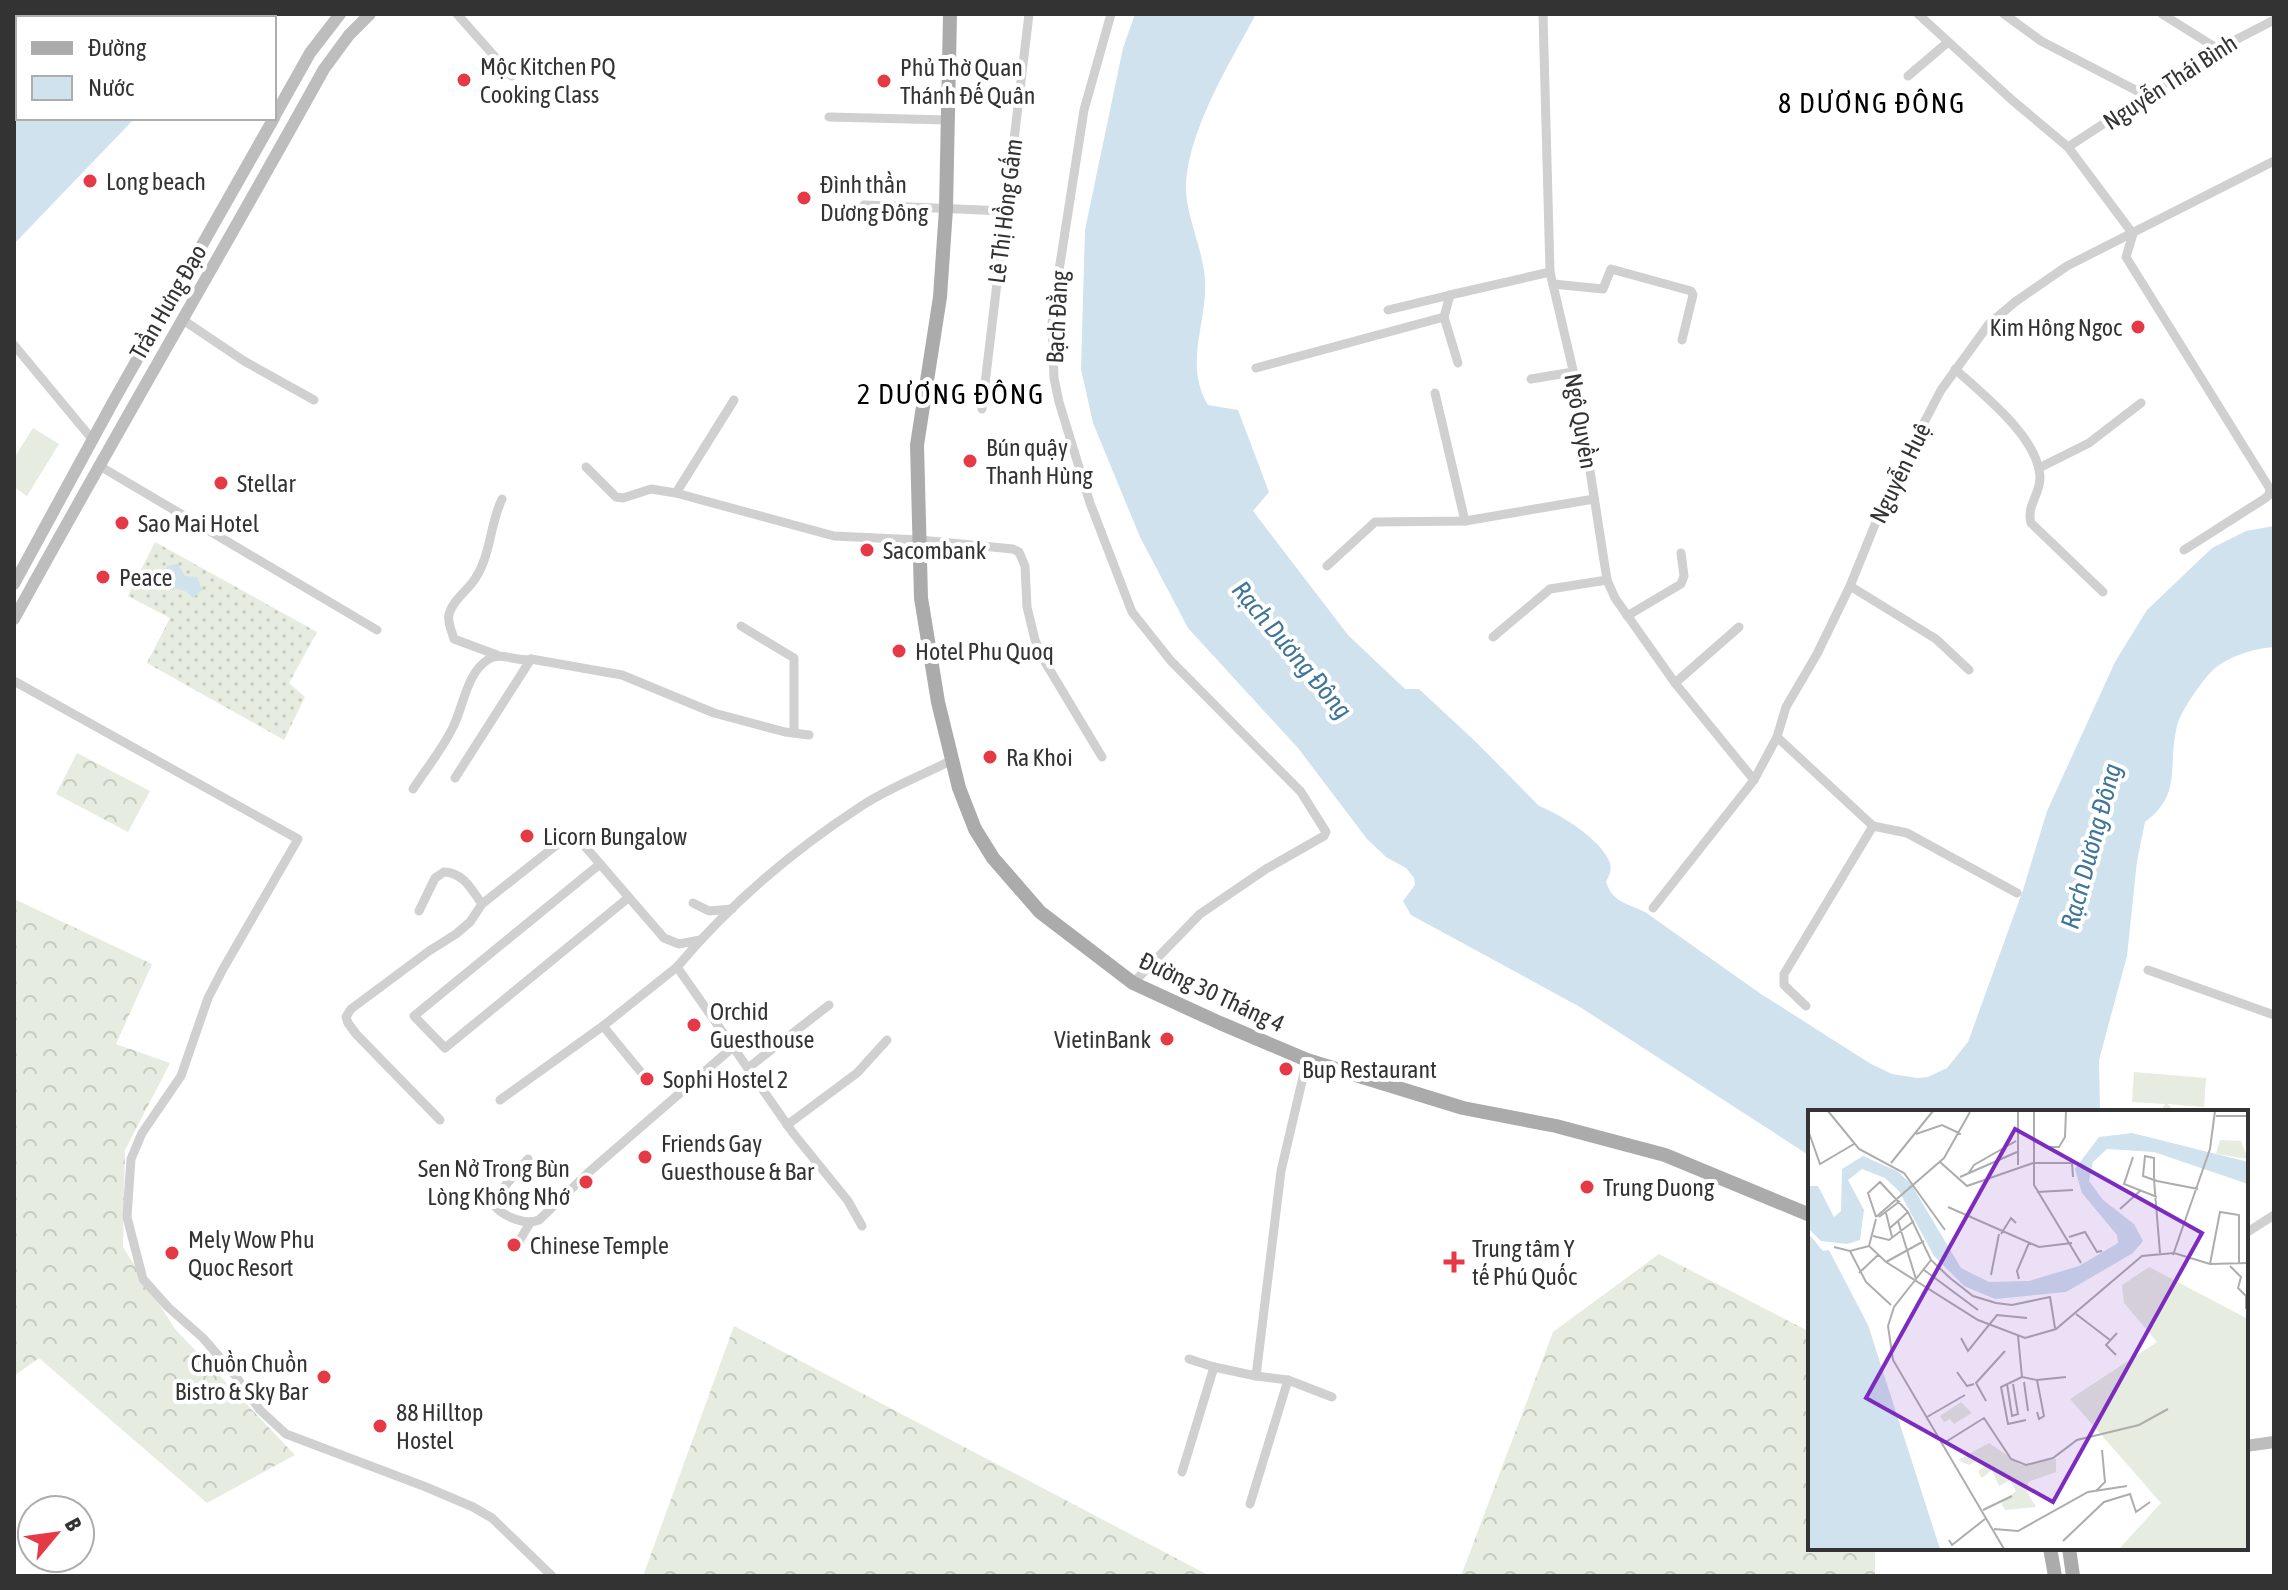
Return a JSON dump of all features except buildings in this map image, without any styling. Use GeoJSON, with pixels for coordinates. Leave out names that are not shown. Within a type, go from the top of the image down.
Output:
{"type":"FeatureCollection","features":[{"type":"Feature","properties":{"kind":"main road","name":"Trần Hưng Đạo"},"geometry":{"type":"LineString","coordinates":[[276,114],[310,53],[340,14]]}},
{"type":"Feature","properties":{"kind":"main road","name":"Trần Hưng Đạo"},"geometry":{"type":"LineString","coordinates":[[14,619],[107,449],[324,69],[349,35],[370,14]]}},
{"type":"Feature","properties":{"kind":"main road","name":"Đường 30 Tháng 4"},"geometry":{"type":"LineString","coordinates":[[950,14],[946,209],[940,297],[917,445],[921,598],[928,649],[963,803],[975,829],[1020,892],[1040,912],[1133,983],[1307,1060],[1463,1108],[1628,1143],[1808,1214]]}},
{"type":"Feature","properties":{"kind":"main road","name":"Trần Hưng Đạo"},"geometry":{"type":"LineString","coordinates":[[14,584],[92,439],[273,120]]}},
{"type":"Feature","properties":{"kind":"main road"},"geometry":{"type":"LineString","coordinates":[[165,309],[183,320]]}},
{"type":"Feature","properties":{"kind":"main road"},"geometry":{"type":"LineString","coordinates":[[92,439],[107,449]]}},
{"type":"Feature","properties":{"kind":"main road"},"geometry":{"type":"LineString","coordinates":[[2248,1446],[2274,1442]]}},
{"type":"Feature","properties":{"kind":"main road"},"geometry":{"type":"LineString","coordinates":[[2050,1550],[2055,1576]]}},
{"type":"Feature","properties":{"kind":"main road"},"geometry":{"type":"LineString","coordinates":[[2069,1550],[2073,1576]]}},
{"type":"Feature","properties":{"kind":"street"},"geometry":{"type":"LineString","coordinates":[[457,14],[512,76]]}},
{"type":"Feature","properties":{"kind":"street","name":"Lê Thị Hồng Gấm"},"geometry":{"type":"LineString","coordinates":[[982,409],[1029,14]]}},
{"type":"Feature","properties":{"kind":"street","name":"Bạch Đằng"},"geometry":{"type":"LineString","coordinates":[[1111,14],[1084,110],[1052,324],[1054,378],[1059,402],[1090,503],[1132,612],[1171,661],[1301,792],[1326,832],[1200,914],[1133,983]]}},
{"type":"Feature","properties":{"kind":"street","name":"Ngô Quyền"},"geometry":{"type":"LineString","coordinates":[[1543,14],[1550,272],[1573,372],[1607,580],[1627,616],[1675,683],[1754,780]]}},
{"type":"Feature","properties":{"kind":"street"},"geometry":{"type":"LineString","coordinates":[[1918,14],[2068,147],[2133,234],[2126,257],[2270,489],[2264,499],[2184,550]]}},
{"type":"Feature","properties":{"kind":"street"},"geometry":{"type":"LineString","coordinates":[[2004,14],[2041,41],[2147,96]]}},
{"type":"Feature","properties":{"kind":"street"},"geometry":{"type":"LineString","coordinates":[[2162,14],[2218,49]]}},
{"type":"Feature","properties":{"kind":"street","name":"Nguyễn Thái Bình"},"geometry":{"type":"LineString","coordinates":[[2068,147],[2218,49],[2274,20]]}},
{"type":"Feature","properties":{"kind":"street"},"geometry":{"type":"LineString","coordinates":[[1908,76],[1948,42]]}},
{"type":"Feature","properties":{"kind":"street"},"geometry":{"type":"LineString","coordinates":[[829,117],[948,120]]}},
{"type":"Feature","properties":{"kind":"street","name":"Nguyễn Huệ"},"geometry":{"type":"LineString","coordinates":[[1653,908],[1754,780],[1777,737],[1786,707],[1817,654],[1850,586],[1889,490],[1941,390],[1989,324],[2067,266],[2274,161]]}},
{"type":"Feature","properties":{"kind":"street"},"geometry":{"type":"LineString","coordinates":[[864,205],[1005,211]]}},
{"type":"Feature","properties":{"kind":"street"},"geometry":{"type":"LineString","coordinates":[[1553,284],[1603,289],[1611,269],[1691,291],[1693,295],[1682,340]]}},
{"type":"Feature","properties":{"kind":"street"},"geometry":{"type":"LineString","coordinates":[[1388,310],[1550,272]]}},
{"type":"Feature","properties":{"kind":"street"},"geometry":{"type":"LineString","coordinates":[[1450,295],[1444,317],[1458,363]]}},
{"type":"Feature","properties":{"kind":"street"},"geometry":{"type":"LineString","coordinates":[[1256,368],[1444,317]]}},
{"type":"Feature","properties":{"kind":"street"},"geometry":{"type":"LineString","coordinates":[[183,320],[244,361],[314,400]]}},
{"type":"Feature","properties":{"kind":"street"},"geometry":{"type":"LineString","coordinates":[[14,345],[92,439]]}},
{"type":"Feature","properties":{"kind":"street"},"geometry":{"type":"LineString","coordinates":[[1955,369],[2017,430],[2029,446],[2039,468],[2039,490],[2028,514],[2031,523],[2103,592]]}},
{"type":"Feature","properties":{"kind":"street"},"geometry":{"type":"LineString","coordinates":[[1531,379],[1573,372]]}},
{"type":"Feature","properties":{"kind":"street"},"geometry":{"type":"LineString","coordinates":[[1435,393],[1465,521]]}},
{"type":"Feature","properties":{"kind":"street"},"geometry":{"type":"LineString","coordinates":[[676,493],[734,400]]}},
{"type":"Feature","properties":{"kind":"street"},"geometry":{"type":"LineString","coordinates":[[2039,468],[2089,443],[2141,403]]}},
{"type":"Feature","properties":{"kind":"street"},"geometry":{"type":"LineString","coordinates":[[98,465],[377,630]]}},
{"type":"Feature","properties":{"kind":"street"},"geometry":{"type":"LineString","coordinates":[[586,467],[616,497],[623,498],[651,489],[834,536],[920,540],[1019,552],[1025,566],[1027,607],[1035,640],[1102,757]]}},
{"type":"Feature","properties":{"kind":"street"},"geometry":{"type":"LineString","coordinates":[[502,499],[480,569],[449,613],[454,639],[522,662],[531,659],[622,675],[714,713],[750,724],[809,735]]}},
{"type":"Feature","properties":{"kind":"street"},"geometry":{"type":"LineString","coordinates":[[1327,566],[1375,522],[1465,521],[1594,499]]}},
{"type":"Feature","properties":{"kind":"street"},"geometry":{"type":"LineString","coordinates":[[1627,616],[1681,584],[1684,576],[1681,553]]}},
{"type":"Feature","properties":{"kind":"street"},"geometry":{"type":"LineString","coordinates":[[1493,637],[1550,589],[1607,580]]}},
{"type":"Feature","properties":{"kind":"street"},"geometry":{"type":"LineString","coordinates":[[1850,586],[1936,639],[1969,670]]}},
{"type":"Feature","properties":{"kind":"street"},"geometry":{"type":"LineString","coordinates":[[741,626],[794,658],[794,733]]}},
{"type":"Feature","properties":{"kind":"street"},"geometry":{"type":"LineString","coordinates":[[1675,683],[1739,627]]}},
{"type":"Feature","properties":{"kind":"street"},"geometry":{"type":"LineString","coordinates":[[413,789],[454,726],[477,670],[498,655]]}},
{"type":"Feature","properties":{"kind":"street"},"geometry":{"type":"LineString","coordinates":[[455,778],[531,659]]}},
{"type":"Feature","properties":{"kind":"street"},"geometry":{"type":"LineString","coordinates":[[14,681],[298,839],[223,969],[208,998],[181,1076],[142,1133],[131,1159],[127,1217],[143,1279],[168,1307],[203,1338],[260,1410],[286,1434],[473,1507],[492,1518],[552,1576]]}},
{"type":"Feature","properties":{"kind":"street"},"geometry":{"type":"LineString","coordinates":[[1777,737],[1873,826],[1907,833],[2017,893]]}},
{"type":"Feature","properties":{"kind":"street"},"geometry":{"type":"LineString","coordinates":[[500,1100],[603,1026],[677,967],[732,909],[810,842],[866,803],[952,760]]}},
{"type":"Feature","properties":{"kind":"street"},"geometry":{"type":"LineString","coordinates":[[1806,1006],[1784,985],[1784,974],[1873,826]]}},
{"type":"Feature","properties":{"kind":"street"},"geometry":{"type":"LineString","coordinates":[[440,1120],[356,1034],[346,1017],[351,1009],[456,934],[470,922],[482,904],[564,839],[576,836],[664,938],[679,944],[700,940]]}},
{"type":"Feature","properties":{"kind":"street"},"geometry":{"type":"LineString","coordinates":[[600,864],[414,1016],[445,1048],[628,898]]}},
{"type":"Feature","properties":{"kind":"street"},"geometry":{"type":"LineString","coordinates":[[419,911],[435,878],[444,872],[458,874],[464,879],[482,904]]}},
{"type":"Feature","properties":{"kind":"street"},"geometry":{"type":"LineString","coordinates":[[693,903],[709,911],[732,909]]}},
{"type":"Feature","properties":{"kind":"street"},"geometry":{"type":"LineString","coordinates":[[677,967],[862,1226]]}},
{"type":"Feature","properties":{"kind":"street"},"geometry":{"type":"LineString","coordinates":[[2148,970],[2274,1015]]}},
{"type":"Feature","properties":{"kind":"street"},"geometry":{"type":"LineString","coordinates":[[748,1068],[829,1005]]}},
{"type":"Feature","properties":{"kind":"street"},"geometry":{"type":"LineString","coordinates":[[603,1026],[640,1071]]}},
{"type":"Feature","properties":{"kind":"street"},"geometry":{"type":"LineString","coordinates":[[787,1125],[857,1073],[887,1040]]}},
{"type":"Feature","properties":{"kind":"street"},"geometry":{"type":"LineString","coordinates":[[528,1159],[492,1201],[496,1209],[530,1223],[539,1220],[589,1172],[733,1047]]}},
{"type":"Feature","properties":{"kind":"street"},"geometry":{"type":"LineString","coordinates":[[1256,1376],[1281,1171],[1307,1060]]}},
{"type":"Feature","properties":{"kind":"street"},"geometry":{"type":"LineString","coordinates":[[2248,1232],[2274,1215]]}},
{"type":"Feature","properties":{"kind":"street"},"geometry":{"type":"LineString","coordinates":[[518,1243],[530,1223]]}},
{"type":"Feature","properties":{"kind":"street"},"geometry":{"type":"LineString","coordinates":[[1189,1359],[1256,1376],[1288,1380],[1332,1397]]}},
{"type":"Feature","properties":{"kind":"street"},"geometry":{"type":"LineString","coordinates":[[1182,1472],[1214,1367]]}},
{"type":"Feature","properties":{"kind":"street"},"geometry":{"type":"LineString","coordinates":[[1250,1504],[1288,1380]]}},
{"type":"Feature","properties":{"kind":"green space"},"geometry":{"type":"Polygon","coordinates":[[[33,428],[59,444],[27,496],[14,487],[14,458],[33,428]]]}},
{"type":"Feature","properties":{"kind":"green space"},"geometry":{"type":"Polygon","coordinates":[[[155,542],[317,632],[289,683],[305,697],[284,740],[147,663],[170,618],[128,596],[155,542]]]}},
{"type":"Feature","properties":{"kind":"green space"},"geometry":{"type":"Polygon","coordinates":[[[77,753],[150,791],[128,832],[56,794],[77,753]]]}},
{"type":"Feature","properties":{"kind":"green space"},"geometry":{"type":"Polygon","coordinates":[[[14,899],[152,964],[116,1044],[170,1063],[125,1150],[123,1247],[175,1329],[295,1455],[207,1503],[39,1358],[14,1376],[14,899]]]}},
{"type":"Feature","properties":{"kind":"green space"},"geometry":{"type":"Polygon","coordinates":[[[2134,1072],[2206,1078],[2204,1107],[2167,1104],[2174,1110],[2162,1110],[2165,1104],[2132,1102],[2134,1072]]]}},
{"type":"Feature","properties":{"kind":"green space"},"geometry":{"type":"Polygon","coordinates":[[[1659,1254],[1808,1331],[1808,1550],[1875,1550],[1875,1576],[1461,1576],[1553,1332],[1659,1254]]]}},
{"type":"Feature","properties":{"kind":"green space"},"geometry":{"type":"Polygon","coordinates":[[[734,1326],[1210,1576],[643,1576],[734,1326]]]}},
{"type":"Feature","properties":{"kind":"water"},"geometry":{"type":"Polygon","coordinates":[[[14,14],[235,14],[16,16],[16,120],[133,120],[14,244],[14,14]]]}},
{"type":"Feature","properties":{"kind":"water","name":"Rạch Dương Đông"},"geometry":{"type":"Polygon","coordinates":[[[1135,14],[1256,14],[1198,130],[1187,179],[1187,201],[1205,279],[1197,374],[1208,405],[1238,410],[1269,492],[1253,511],[1348,635],[1405,689],[1419,689],[1539,806],[1569,821],[1606,854],[1610,871],[1606,882],[1617,898],[1645,912],[1761,994],[1871,1064],[1892,1074],[1928,1077],[1947,1068],[1968,1042],[2023,890],[2047,811],[2115,662],[2147,610],[2212,548],[2246,531],[2274,526],[2274,647],[2251,651],[2228,660],[2215,668],[2199,687],[2177,726],[2172,778],[2165,801],[2145,822],[2137,861],[2127,956],[2099,1060],[2100,1110],[1808,1110],[1808,1155],[1580,1007],[1411,915],[1403,901],[1415,885],[1414,878],[1406,868],[1386,857],[1367,839],[1298,748],[1188,628],[1140,537],[1093,423],[1081,369],[1085,230],[1123,48],[1135,14]]]}},
{"type":"Feature","properties":{"kind":"water"},"geometry":{"type":"Polygon","coordinates":[[[178,564],[185,576],[197,577],[202,590],[193,598],[187,592],[169,586],[164,577],[167,566],[178,564]]]}},
{"type":"Feature","properties":{"kind":"place","name":"Mộc Kitchen PQ Cooking Class"},"geometry":{"type":"Point","coordinates":[464,80]}},
{"type":"Feature","properties":{"kind":"place","name":"Phủ Thờ Quan Thánh Đế Quân"},"geometry":{"type":"Point","coordinates":[884,81]}},
{"type":"Feature","properties":{"kind":"place","name":"Long beach"},"geometry":{"type":"Point","coordinates":[90,181]}},
{"type":"Feature","properties":{"kind":"place","name":"Đình thần Dương Đông"},"geometry":{"type":"Point","coordinates":[804,198]}},
{"type":"Feature","properties":{"kind":"place","name":"Kim Hông Ngoc"},"geometry":{"type":"Point","coordinates":[2138,327]}},
{"type":"Feature","properties":{"kind":"place","name":"Bún quậy Thanh Hùng"},"geometry":{"type":"Point","coordinates":[970,461]}},
{"type":"Feature","properties":{"kind":"place","name":"Stellar"},"geometry":{"type":"Point","coordinates":[221,483]}},
{"type":"Feature","properties":{"kind":"place","name":"Sao Mai Hotel"},"geometry":{"type":"Point","coordinates":[122,523]}},
{"type":"Feature","properties":{"kind":"place","name":"Sacombank"},"geometry":{"type":"Point","coordinates":[867,550]}},
{"type":"Feature","properties":{"kind":"place","name":"Peace"},"geometry":{"type":"Point","coordinates":[103,577]}},
{"type":"Feature","properties":{"kind":"place","name":"Hotel Phu Quoq"},"geometry":{"type":"Point","coordinates":[899,651]}},
{"type":"Feature","properties":{"kind":"place","name":"Ra Khoi"},"geometry":{"type":"Point","coordinates":[990,757]}},
{"type":"Feature","properties":{"kind":"place","name":"Licorn Bungalow"},"geometry":{"type":"Point","coordinates":[527,836]}},
{"type":"Feature","properties":{"kind":"place","name":"Orchid Guesthouse"},"geometry":{"type":"Point","coordinates":[694,1025]}},
{"type":"Feature","properties":{"kind":"place","name":"VietinBank"},"geometry":{"type":"Point","coordinates":[1167,1039]}},
{"type":"Feature","properties":{"kind":"place","name":"Bup Restaurant"},"geometry":{"type":"Point","coordinates":[1286,1069]}},
{"type":"Feature","properties":{"kind":"place","name":"Sophi Hostel 2"},"geometry":{"type":"Point","coordinates":[647,1079]}},
{"type":"Feature","properties":{"kind":"place","name":"Friends Gay Guesthouse & Bar"},"geometry":{"type":"Point","coordinates":[645,1157]}},
{"type":"Feature","properties":{"kind":"place","name":"Sen Nở Trong Bùn Lòng Không Nhớ"},"geometry":{"type":"Point","coordinates":[586,1182]}},
{"type":"Feature","properties":{"kind":"place","name":"Trung Duong"},"geometry":{"type":"Point","coordinates":[1587,1187]}},
{"type":"Feature","properties":{"kind":"place","name":"Chinese Temple"},"geometry":{"type":"Point","coordinates":[514,1245]}},
{"type":"Feature","properties":{"kind":"place","name":"Mely Wow Phu Quoc Resort"},"geometry":{"type":"Point","coordinates":[172,1253]}},
{"type":"Feature","properties":{"kind":"place","name":"Trung tâm Y tế Phú Quốc"},"geometry":{"type":"Point","coordinates":[1454,1262]}},
{"type":"Feature","properties":{"kind":"place","name":"Chuồn Chuồn Bistro & Sky Bar"},"geometry":{"type":"Point","coordinates":[324,1377]}},
{"type":"Feature","properties":{"kind":"place","name":"88 Hilltop Hostel"},"geometry":{"type":"Point","coordinates":[380,1426]}},
{"type":"Feature","properties":{"kind":"district","name":"8 DƯƠNG ĐÔNG"},"geometry":{"type":"Point","coordinates":[1872,103]}},
{"type":"Feature","properties":{"kind":"district","name":"2 DƯƠNG ĐÔNG"},"geometry":{"type":"Point","coordinates":[951,394]}}]}
